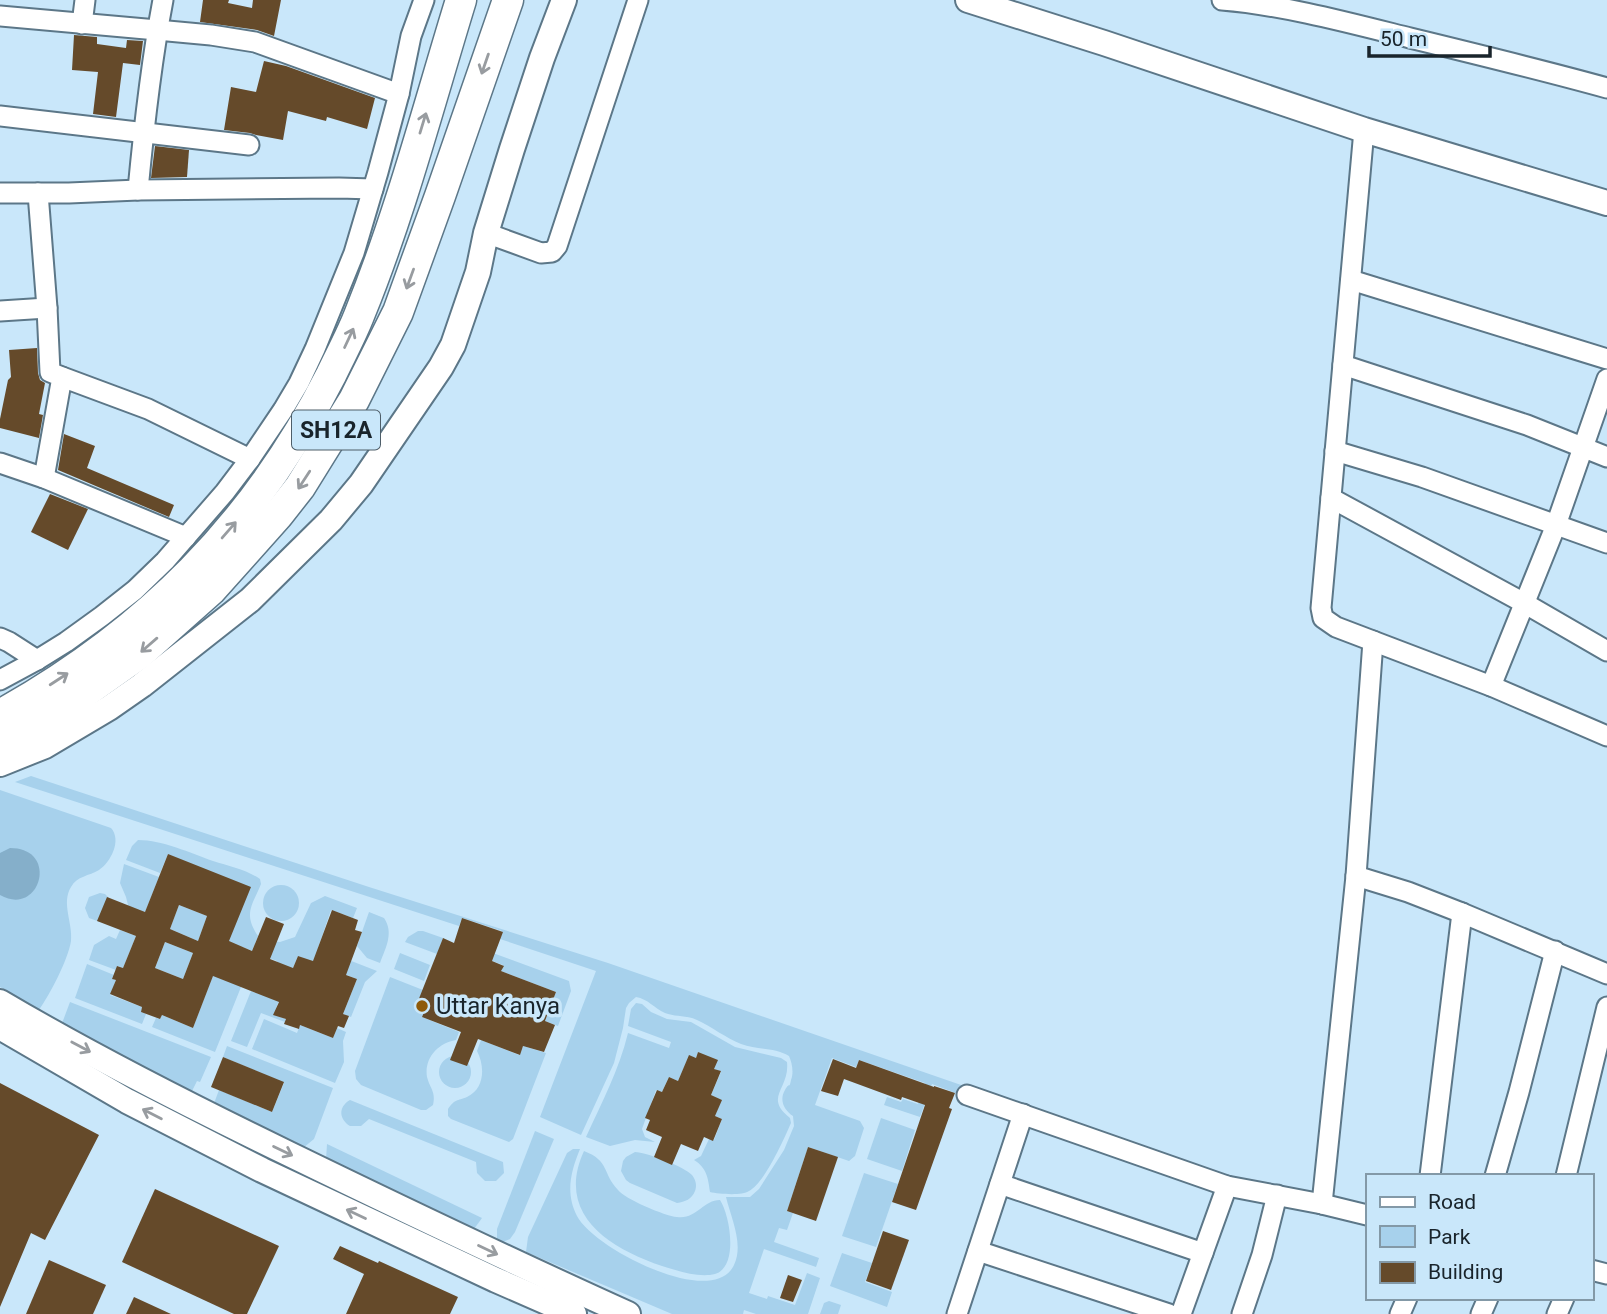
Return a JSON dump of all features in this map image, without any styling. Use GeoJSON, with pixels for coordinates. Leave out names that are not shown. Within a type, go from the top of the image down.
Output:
{"type":"FeatureCollection","features":[{"type":"Feature","properties":{"kind":"main road","name":"SH12A"},"geometry":{"type":"LineString","coordinates":[[0,715],[83,664],[184,579],[240,518],[293,444],[326,386],[360,313],[390,231],[461,0]]}},
{"type":"Feature","properties":{"kind":"main road","name":"SH12A"},"geometry":{"type":"LineString","coordinates":[[0,740],[50,715],[139,654],[211,590],[300,487],[354,400],[398,312],[508,0]]}},
{"type":"Feature","properties":{"kind":"street"},"geometry":{"type":"LineString","coordinates":[[82,24],[85,0]]}},
{"type":"Feature","properties":{"kind":"street"},"geometry":{"type":"LineString","coordinates":[[138,190],[163,0]]}},
{"type":"Feature","properties":{"kind":"street"},"geometry":{"type":"LineString","coordinates":[[0,680],[37,660],[102,617],[135,590],[225,492],[283,411],[315,349],[354,253],[399,94],[411,36],[424,0]]}},
{"type":"Feature","properties":{"kind":"street"},"geometry":{"type":"LineString","coordinates":[[0,764],[45,746],[142,685],[250,600],[331,520],[361,484],[441,367],[453,345],[478,272],[486,233],[541,58],[564,0]]}},
{"type":"Feature","properties":{"kind":"street"},"geometry":{"type":"LineString","coordinates":[[486,233],[541,253],[552,252],[557,246],[638,0]]}},
{"type":"Feature","properties":{"kind":"street"},"geometry":{"type":"LineString","coordinates":[[969,0],[1000,0]]}},
{"type":"Feature","properties":{"kind":"street"},"geometry":{"type":"LineString","coordinates":[[969,0],[1364,130],[1607,203]]}},
{"type":"Feature","properties":{"kind":"street"},"geometry":{"type":"LineString","coordinates":[[1222,0],[1249,2],[1368,27],[1607,88]]}},
{"type":"Feature","properties":{"kind":"street"},"geometry":{"type":"LineString","coordinates":[[0,16],[211,35],[254,43],[399,94]]}},
{"type":"Feature","properties":{"kind":"street"},"geometry":{"type":"LineString","coordinates":[[0,116],[248,145]]}},
{"type":"Feature","properties":{"kind":"street"},"geometry":{"type":"LineString","coordinates":[[1364,130],[1321,608],[1323,618],[1336,627],[1491,686],[1607,736]]}},
{"type":"Feature","properties":{"kind":"street"},"geometry":{"type":"LineString","coordinates":[[0,193],[373,189]]}},
{"type":"Feature","properties":{"kind":"street"},"geometry":{"type":"LineString","coordinates":[[38,193],[50,372],[148,409],[250,459]]}},
{"type":"Feature","properties":{"kind":"street"},"geometry":{"type":"LineString","coordinates":[[1351,279],[1607,359]]}},
{"type":"Feature","properties":{"kind":"street"},"geometry":{"type":"LineString","coordinates":[[0,311],[47,308]]}},
{"type":"Feature","properties":{"kind":"street"},"geometry":{"type":"LineString","coordinates":[[1343,365],[1527,425],[1607,457]]}},
{"type":"Feature","properties":{"kind":"street"},"geometry":{"type":"LineString","coordinates":[[44,478],[62,377]]}},
{"type":"Feature","properties":{"kind":"street"},"geometry":{"type":"LineString","coordinates":[[1491,686],[1556,525],[1607,379]]}},
{"type":"Feature","properties":{"kind":"street"},"geometry":{"type":"LineString","coordinates":[[1335,451],[1422,477],[1607,543]]}},
{"type":"Feature","properties":{"kind":"street"},"geometry":{"type":"LineString","coordinates":[[0,463],[44,478],[186,537]]}},
{"type":"Feature","properties":{"kind":"street"},"geometry":{"type":"LineString","coordinates":[[1331,498],[1607,651]]}},
{"type":"Feature","properties":{"kind":"street"},"geometry":{"type":"LineString","coordinates":[[0,638],[37,660]]}},
{"type":"Feature","properties":{"kind":"street"},"geometry":{"type":"LineString","coordinates":[[1322,1204],[1356,876],[1373,641]]}},
{"type":"Feature","properties":{"kind":"street"},"geometry":{"type":"LineString","coordinates":[[1356,876],[1462,913],[1607,974]]}},
{"type":"Feature","properties":{"kind":"street"},"geometry":{"type":"LineString","coordinates":[[1430,1174],[1462,913]]}},
{"type":"Feature","properties":{"kind":"street"},"geometry":{"type":"LineString","coordinates":[[1496,1174],[1555,951]]}},
{"type":"Feature","properties":{"kind":"street"},"geometry":{"type":"LineString","coordinates":[[0,1002],[37,1036],[127,1101],[262,1170],[392,1218],[481,1247],[628,1314]]}},
{"type":"Feature","properties":{"kind":"street"},"geometry":{"type":"LineString","coordinates":[[1566,1174],[1607,1007]]}},
{"type":"Feature","properties":{"kind":"street"},"geometry":{"type":"LineString","coordinates":[[0,1027],[37,1036]]}},
{"type":"Feature","properties":{"kind":"street"},"geometry":{"type":"LineString","coordinates":[[967,1095],[1227,1186],[1366,1214]]}},
{"type":"Feature","properties":{"kind":"street"},"geometry":{"type":"LineString","coordinates":[[957,1314],[1023,1114]]}},
{"type":"Feature","properties":{"kind":"street"},"geometry":{"type":"LineString","coordinates":[[1000,1184],[1203,1253]]}},
{"type":"Feature","properties":{"kind":"street"},"geometry":{"type":"LineString","coordinates":[[1181,1314],[1227,1186]]}},
{"type":"Feature","properties":{"kind":"street"},"geometry":{"type":"LineString","coordinates":[[1242,1314],[1262,1255],[1277,1195]]}},
{"type":"Feature","properties":{"kind":"street"},"geometry":{"type":"LineString","coordinates":[[392,1218],[574,1314]]}},
{"type":"Feature","properties":{"kind":"street"},"geometry":{"type":"LineString","coordinates":[[978,1251],[1168,1314]]}},
{"type":"Feature","properties":{"kind":"green space"},"geometry":{"type":"Polygon","coordinates":[[[31,776],[608,963],[964,1086],[961,1095],[932,1084],[920,1117],[884,1105],[887,1097],[918,1104],[925,1083],[859,1060],[856,1067],[832,1058],[815,1105],[860,1121],[864,1128],[855,1156],[849,1161],[808,1147],[787,1211],[793,1213],[787,1230],[779,1228],[774,1242],[819,1258],[816,1267],[764,1249],[749,1293],[795,1305],[807,1273],[820,1278],[808,1314],[756,1314],[744,1310],[743,1314],[672,1314],[526,1252],[528,1237],[567,1153],[580,1149],[570,1190],[573,1207],[587,1229],[628,1257],[679,1278],[703,1281],[722,1277],[734,1265],[738,1248],[726,1197],[750,1197],[759,1189],[784,1150],[794,1126],[793,1116],[785,1108],[783,1101],[783,1094],[790,1085],[792,1074],[789,1056],[778,1051],[741,1044],[697,1020],[665,1013],[636,997],[626,1008],[614,1063],[581,1135],[540,1117],[596,971],[500,939],[502,931],[462,918],[459,926],[15,782],[31,776]]]}},
{"type":"Feature","properties":{"kind":"green space"},"geometry":{"type":"Polygon","coordinates":[[[0,790],[111,828],[115,838],[114,851],[107,862],[99,870],[76,881],[68,893],[71,941],[58,977],[39,1010],[0,987],[0,790]]]}},
{"type":"Feature","properties":{"kind":"green space"},"geometry":{"type":"Polygon","coordinates":[[[138,840],[176,848],[260,879],[261,884],[250,910],[251,922],[258,936],[252,951],[243,947],[224,948],[232,926],[168,854],[160,873],[126,860],[138,840]]]}},
{"type":"Feature","properties":{"kind":"green space"},"geometry":{"type":"Polygon","coordinates":[[[124,864],[159,877],[144,915],[129,909],[120,883],[124,864]]]}},
{"type":"Feature","properties":{"kind":"green space"},"geometry":{"type":"Polygon","coordinates":[[[281,885],[294,890],[299,903],[294,916],[281,921],[268,916],[263,903],[268,890],[281,885]]]}},
{"type":"Feature","properties":{"kind":"green space"},"geometry":{"type":"Polygon","coordinates":[[[100,893],[113,902],[105,921],[100,922],[89,918],[85,908],[89,897],[100,893]]]}},
{"type":"Feature","properties":{"kind":"green space"},"geometry":{"type":"Polygon","coordinates":[[[325,896],[357,908],[353,918],[331,910],[318,948],[377,971],[365,982],[351,1017],[343,1014],[357,979],[298,956],[290,975],[274,969],[277,961],[266,957],[272,941],[280,942],[295,937],[311,903],[325,896]]]}},
{"type":"Feature","properties":{"kind":"green space"},"geometry":{"type":"Polygon","coordinates":[[[179,905],[207,916],[198,941],[170,929],[179,905]]]}},
{"type":"Feature","properties":{"kind":"green space"},"geometry":{"type":"Polygon","coordinates":[[[369,912],[384,918],[387,924],[388,940],[380,963],[367,958],[357,946],[369,912]]]}},
{"type":"Feature","properties":{"kind":"green space"},"geometry":{"type":"Polygon","coordinates":[[[120,930],[136,936],[123,968],[118,966],[116,970],[89,960],[94,945],[109,936],[116,939],[120,930]]]}},
{"type":"Feature","properties":{"kind":"green space"},"geometry":{"type":"Polygon","coordinates":[[[418,931],[443,938],[437,954],[405,942],[418,931]]]}},
{"type":"Feature","properties":{"kind":"green space"},"geometry":{"type":"Polygon","coordinates":[[[165,942],[193,953],[183,979],[155,968],[165,942]]]}},
{"type":"Feature","properties":{"kind":"green space"},"geometry":{"type":"Polygon","coordinates":[[[482,949],[569,981],[571,991],[558,1026],[545,1021],[556,992],[501,971],[503,965],[479,956],[482,949]]]}},
{"type":"Feature","properties":{"kind":"green space"},"geometry":{"type":"Polygon","coordinates":[[[400,953],[430,965],[424,981],[394,969],[400,953]]]}},
{"type":"Feature","properties":{"kind":"green space"},"geometry":{"type":"Polygon","coordinates":[[[87,964],[114,975],[112,979],[116,980],[110,995],[142,1007],[141,1012],[146,1014],[142,1024],[75,998],[87,964]]]}},
{"type":"Feature","properties":{"kind":"green space"},"geometry":{"type":"Polygon","coordinates":[[[216,967],[241,987],[215,1052],[152,1027],[156,1018],[160,1019],[162,1015],[193,1028],[216,967]]]}},
{"type":"Feature","properties":{"kind":"green space"},"geometry":{"type":"Polygon","coordinates":[[[390,977],[423,990],[418,1001],[427,1005],[422,1017],[459,1032],[456,1040],[443,1044],[430,1058],[427,1077],[434,1100],[433,1105],[426,1110],[361,1085],[356,1079],[355,1071],[390,977]]]}},
{"type":"Feature","properties":{"kind":"green space"},"geometry":{"type":"Polygon","coordinates":[[[251,991],[262,995],[282,992],[274,1014],[286,1019],[285,1022],[261,1013],[247,1047],[231,1041],[251,991]]]}},
{"type":"Feature","properties":{"kind":"green space"},"geometry":{"type":"Polygon","coordinates":[[[70,1002],[211,1057],[200,1082],[197,1081],[190,1095],[61,1026],[70,1002]]]}},
{"type":"Feature","properties":{"kind":"green space"},"geometry":{"type":"Polygon","coordinates":[[[636,1003],[667,1019],[691,1022],[735,1047],[781,1058],[787,1062],[785,1079],[778,1098],[782,1111],[790,1118],[791,1123],[767,1171],[755,1187],[746,1193],[710,1192],[704,1170],[694,1160],[701,1156],[709,1139],[714,1140],[722,1119],[715,1116],[721,1100],[711,1095],[721,1072],[714,1069],[698,1052],[696,1058],[689,1056],[678,1081],[669,1077],[662,1092],[656,1090],[642,1129],[645,1137],[655,1142],[635,1140],[610,1146],[586,1137],[615,1073],[628,1033],[669,1048],[671,1042],[628,1026],[631,1009],[636,1003]]]}},
{"type":"Feature","properties":{"kind":"green space"},"geometry":{"type":"Polygon","coordinates":[[[264,1019],[297,1033],[300,1025],[333,1038],[337,1028],[346,1032],[343,1041],[344,1062],[335,1083],[252,1049],[264,1019]]]}},
{"type":"Feature","properties":{"kind":"green space"},"geometry":{"type":"Polygon","coordinates":[[[481,1040],[519,1055],[523,1046],[546,1053],[513,1139],[509,1142],[448,1116],[448,1109],[453,1103],[473,1093],[480,1083],[482,1070],[477,1051],[481,1040]]]}},
{"type":"Feature","properties":{"kind":"green space"},"geometry":{"type":"Polygon","coordinates":[[[227,1046],[333,1088],[314,1139],[303,1148],[213,1106],[219,1090],[272,1112],[284,1083],[223,1057],[227,1046]]]}},
{"type":"Feature","properties":{"kind":"green space"},"geometry":{"type":"Polygon","coordinates":[[[455,1056],[467,1060],[471,1072],[467,1084],[455,1088],[443,1084],[439,1072],[443,1060],[455,1056]]]}},
{"type":"Feature","properties":{"kind":"green space"},"geometry":{"type":"Polygon","coordinates":[[[350,1100],[503,1162],[504,1173],[496,1181],[485,1181],[477,1173],[476,1162],[369,1119],[361,1126],[350,1126],[341,1113],[343,1106],[350,1100]]]}},
{"type":"Feature","properties":{"kind":"green space"},"geometry":{"type":"Polygon","coordinates":[[[881,1118],[915,1130],[902,1171],[867,1159],[881,1118]]]}},
{"type":"Feature","properties":{"kind":"green space"},"geometry":{"type":"Polygon","coordinates":[[[535,1131],[554,1139],[515,1232],[510,1239],[500,1243],[497,1229],[535,1131]]]}},
{"type":"Feature","properties":{"kind":"green space"},"geometry":{"type":"Polygon","coordinates":[[[327,1144],[482,1218],[474,1229],[326,1160],[327,1144]]]}},
{"type":"Feature","properties":{"kind":"green space"},"geometry":{"type":"Polygon","coordinates":[[[584,1151],[602,1163],[613,1184],[622,1194],[664,1214],[689,1216],[709,1203],[720,1200],[727,1217],[730,1240],[730,1251],[723,1269],[709,1275],[682,1272],[642,1258],[606,1238],[592,1225],[582,1210],[576,1193],[577,1173],[584,1151]]]}},
{"type":"Feature","properties":{"kind":"green space"},"geometry":{"type":"Polygon","coordinates":[[[635,1152],[648,1154],[688,1172],[696,1183],[692,1196],[677,1203],[626,1180],[621,1171],[623,1161],[635,1152]]]}},
{"type":"Feature","properties":{"kind":"green space"},"geometry":{"type":"Polygon","coordinates":[[[864,1173],[898,1184],[876,1247],[842,1236],[864,1173]]]}},
{"type":"Feature","properties":{"kind":"green space"},"geometry":{"type":"Polygon","coordinates":[[[842,1253],[872,1263],[865,1282],[892,1292],[887,1307],[830,1286],[842,1253]]]}},
{"type":"Feature","properties":{"kind":"green space"},"geometry":{"type":"Polygon","coordinates":[[[829,1301],[841,1305],[838,1314],[820,1314],[824,1303],[829,1301]]]}},
{"type":"Feature","properties":{"kind":"shaded area"},"geometry":{"type":"Polygon","coordinates":[[[10,848],[26,851],[35,859],[39,869],[39,880],[34,890],[25,897],[14,900],[0,895],[0,853],[10,848]]]}},
{"type":"Feature","properties":{"kind":"building"},"geometry":{"type":"Polygon","coordinates":[[[203,0],[229,0],[228,3],[252,8],[253,0],[281,0],[274,36],[257,30],[200,22],[203,0]]]}},
{"type":"Feature","properties":{"kind":"building"},"geometry":{"type":"Polygon","coordinates":[[[74,35],[97,37],[97,44],[126,48],[127,40],[143,41],[140,65],[123,63],[116,117],[93,114],[98,72],[72,70],[74,35]]]}},
{"type":"Feature","properties":{"kind":"building"},"geometry":{"type":"Polygon","coordinates":[[[264,61],[286,66],[375,98],[367,129],[327,117],[326,121],[288,111],[283,140],[224,130],[231,87],[256,92],[264,61]]]}},
{"type":"Feature","properties":{"kind":"building"},"geometry":{"type":"Polygon","coordinates":[[[155,146],[189,150],[187,177],[151,178],[155,146]]]}},
{"type":"Feature","properties":{"kind":"building"},"geometry":{"type":"Polygon","coordinates":[[[37,348],[38,373],[40,380],[45,383],[39,414],[43,415],[39,438],[0,428],[8,380],[11,377],[9,350],[37,348]]]}},
{"type":"Feature","properties":{"kind":"building"},"geometry":{"type":"Polygon","coordinates":[[[64,434],[95,446],[87,468],[174,505],[169,517],[58,470],[64,434]]]}},
{"type":"Feature","properties":{"kind":"building"},"geometry":{"type":"Polygon","coordinates":[[[50,494],[88,509],[68,550],[31,532],[50,494]]]}},
{"type":"Feature","properties":{"kind":"building"},"geometry":{"type":"Polygon","coordinates":[[[168,854],[251,887],[229,941],[252,951],[266,917],[284,924],[270,959],[293,968],[298,956],[313,961],[332,910],[358,920],[355,930],[362,932],[346,975],[357,979],[343,1014],[349,1016],[344,1028],[338,1026],[333,1038],[300,1025],[299,1029],[284,1024],[286,1019],[273,1015],[279,1002],[213,976],[193,1028],[162,1015],[160,1019],[141,1012],[142,1007],[110,994],[116,980],[112,979],[117,966],[123,968],[136,936],[97,921],[107,897],[145,912],[168,854]],[[179,905],[170,929],[198,941],[207,916],[179,905]],[[165,942],[155,968],[183,979],[193,953],[165,942]]]}},
{"type":"Feature","properties":{"kind":"building"},"geometry":{"type":"Polygon","coordinates":[[[462,918],[503,932],[492,961],[504,966],[501,971],[556,992],[545,1021],[555,1025],[544,1052],[523,1046],[520,1055],[478,1039],[467,1066],[450,1060],[461,1032],[422,1017],[427,1005],[418,1001],[443,938],[454,943],[462,918]]]}},
{"type":"Feature","properties":{"kind":"building"},"geometry":{"type":"Polygon","coordinates":[[[698,1052],[718,1060],[714,1069],[721,1071],[711,1095],[722,1100],[715,1116],[722,1119],[713,1141],[704,1137],[698,1151],[681,1144],[672,1165],[654,1157],[662,1137],[646,1130],[650,1120],[645,1118],[657,1090],[662,1092],[669,1077],[678,1081],[689,1055],[696,1058],[698,1052]]]}},
{"type":"Feature","properties":{"kind":"building"},"geometry":{"type":"Polygon","coordinates":[[[223,1057],[284,1082],[272,1112],[211,1087],[223,1057]]]}},
{"type":"Feature","properties":{"kind":"building"},"geometry":{"type":"Polygon","coordinates":[[[833,1059],[856,1068],[859,1060],[955,1093],[949,1108],[952,1109],[916,1210],[892,1202],[925,1105],[902,1097],[901,1100],[844,1079],[838,1096],[821,1091],[833,1059]]]}},
{"type":"Feature","properties":{"kind":"building"},"geometry":{"type":"Polygon","coordinates":[[[0,1083],[99,1135],[45,1240],[31,1233],[0,1307],[0,1083]]]}},
{"type":"Feature","properties":{"kind":"building"},"geometry":{"type":"Polygon","coordinates":[[[808,1147],[838,1157],[816,1221],[787,1211],[808,1147]]]}},
{"type":"Feature","properties":{"kind":"building"},"geometry":{"type":"Polygon","coordinates":[[[155,1189],[279,1246],[247,1314],[234,1314],[122,1262],[155,1189]]]}},
{"type":"Feature","properties":{"kind":"building"},"geometry":{"type":"Polygon","coordinates":[[[883,1231],[909,1240],[891,1290],[866,1281],[883,1231]]]}},
{"type":"Feature","properties":{"kind":"building"},"geometry":{"type":"Polygon","coordinates":[[[340,1246],[458,1297],[450,1314],[346,1314],[364,1274],[333,1259],[340,1246]]]}},
{"type":"Feature","properties":{"kind":"building"},"geometry":{"type":"Polygon","coordinates":[[[49,1260],[106,1285],[93,1314],[26,1314],[49,1260]]]}},
{"type":"Feature","properties":{"kind":"building"},"geometry":{"type":"Polygon","coordinates":[[[788,1275],[802,1280],[793,1302],[780,1298],[788,1275]]]}},
{"type":"Feature","properties":{"kind":"building"},"geometry":{"type":"Polygon","coordinates":[[[134,1297],[171,1314],[126,1314],[134,1297]]]}},
{"type":"Feature","properties":{"kind":"place","name":"Uttar Kanya"},"geometry":{"type":"Point","coordinates":[422,1006]}}]}
